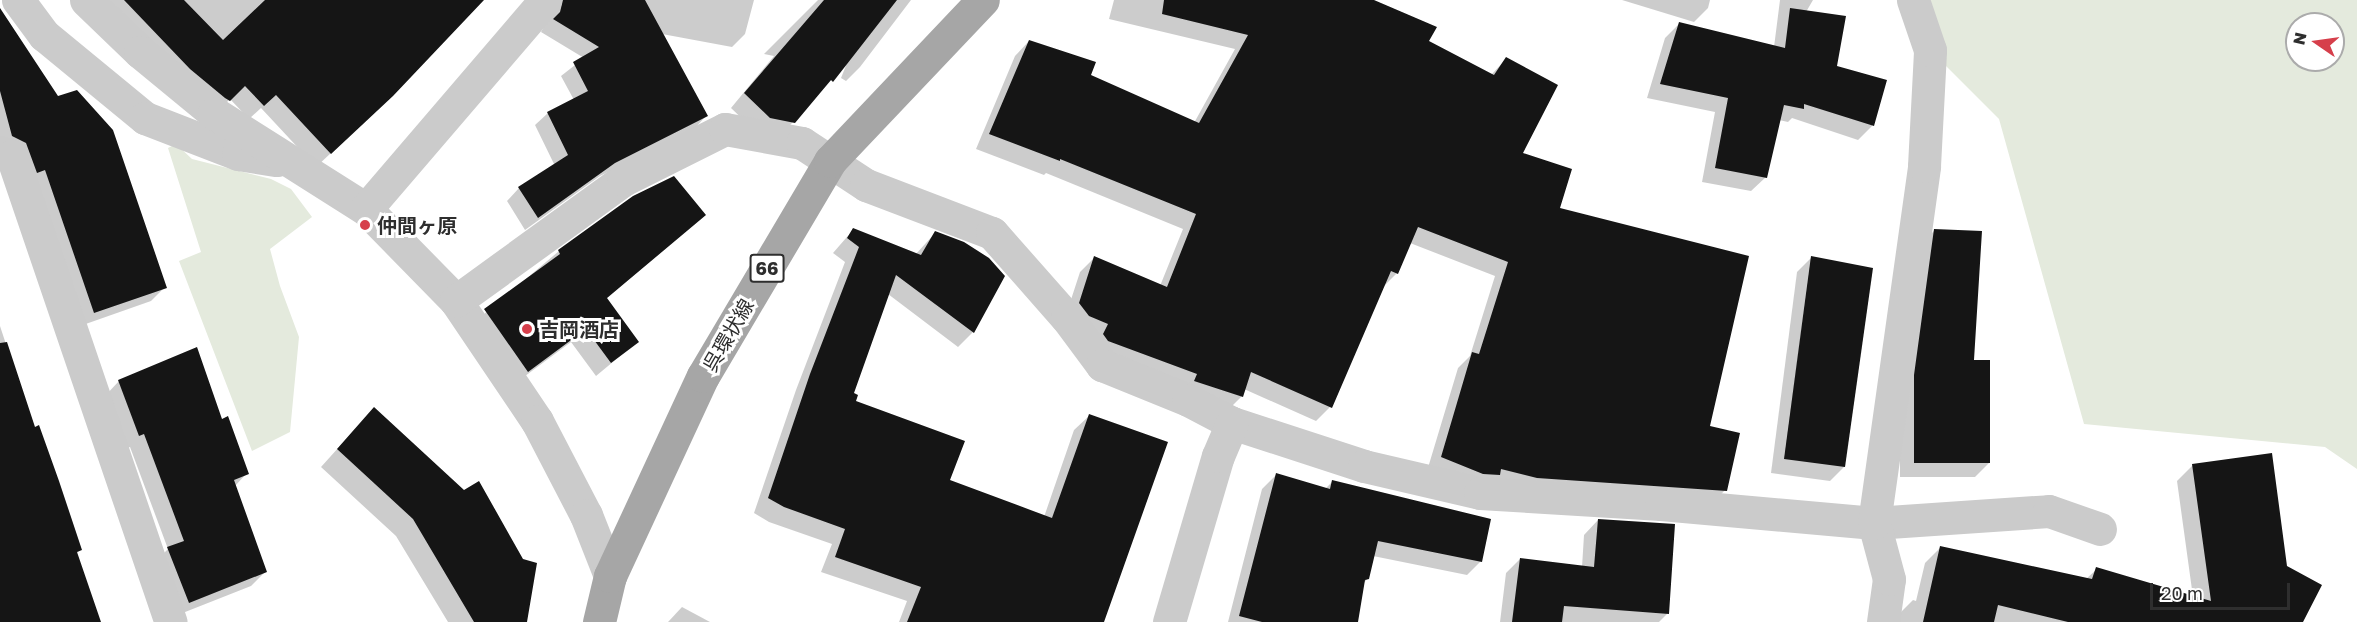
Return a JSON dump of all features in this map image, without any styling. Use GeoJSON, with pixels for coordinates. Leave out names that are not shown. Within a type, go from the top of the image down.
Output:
{"type":"FeatureCollection","features":[{"type":"Feature","properties":{"kind":"main road","name":"呉環状線"},"geometry":{"type":"LineString","coordinates":[[606,606],[703,376],[830,161],[983,0]]}},
{"type":"Feature","properties":{"kind":"street"},"geometry":{"type":"LineString","coordinates":[[18,0],[44,35],[146,118],[238,154],[291,161]]}},
{"type":"Feature","properties":{"kind":"street"},"geometry":{"type":"LineString","coordinates":[[86,0],[140,52],[214,113],[366,209],[456,301],[537,421],[586,515],[606,606]]}},
{"type":"Feature","properties":{"kind":"street"},"geometry":{"type":"LineString","coordinates":[[366,209],[545,0]]}},
{"type":"Feature","properties":{"kind":"street"},"geometry":{"type":"LineString","coordinates":[[1883,622],[1888,579],[1874,523],[1924,166],[1929,50],[1913,0]]}},
{"type":"Feature","properties":{"kind":"street"},"geometry":{"type":"LineString","coordinates":[[456,301],[623,180],[725,129],[802,143],[866,184],[992,233],[1067,318],[1102,364],[1188,400],[1232,423],[1364,465],[1480,494],[1661,504],[1874,523],[2049,511],[2100,529]]}},
{"type":"Feature","properties":{"kind":"street"},"geometry":{"type":"LineString","coordinates":[[0,152],[12,156],[171,622]]}},
{"type":"Feature","properties":{"kind":"street"},"geometry":{"type":"LineString","coordinates":[[1169,622],[1218,456],[1232,423]]}},
{"type":"Feature","properties":{"kind":"shaded area"},"geometry":{"type":"Polygon","coordinates":[[[1926,0],[2357,0],[2357,469],[2325,447],[2084,424],[1999,119],[1930,50],[1926,0]]]}},
{"type":"Feature","properties":{"kind":"shaded area"},"geometry":{"type":"Polygon","coordinates":[[[176,144],[192,159],[271,179],[291,189],[312,217],[270,249],[280,286],[299,337],[290,432],[252,451],[179,261],[201,252],[168,148],[176,144]]]}},
{"type":"Feature","properties":{"kind":"building"},"geometry":{"type":"Polygon","coordinates":[[[124,0],[184,0],[223,40],[265,0],[484,0],[393,96],[331,154],[276,95],[264,106],[245,86],[230,101],[225,98],[190,69],[124,0]]]}},
{"type":"Feature","properties":{"kind":"building"},"geometry":{"type":"Polygon","coordinates":[[[563,0],[645,0],[708,116],[615,163],[538,218],[518,187],[568,155],[547,112],[588,91],[573,62],[599,47],[553,19],[560,12],[563,0]]]}},
{"type":"Feature","properties":{"kind":"building"},"geometry":{"type":"Polygon","coordinates":[[[824,0],[897,0],[833,82],[831,80],[795,123],[770,118],[744,93],[824,0]]]}},
{"type":"Feature","properties":{"kind":"building"},"geometry":{"type":"Polygon","coordinates":[[[1164,0],[1374,0],[1437,27],[1429,41],[1494,75],[1506,57],[1558,85],[1523,153],[1572,169],[1560,208],[1749,256],[1710,426],[1740,433],[1727,491],[1537,478],[1501,469],[1500,475],[1483,474],[1441,457],[1472,352],[1479,354],[1508,262],[1418,227],[1398,274],[1391,271],[1332,408],[1251,372],[1243,397],[1194,381],[1197,374],[1108,341],[1103,334],[1108,324],[1089,316],[1079,303],[1094,256],[1167,287],[1196,214],[1060,159],[1060,161],[989,134],[1029,40],[1096,62],[1091,75],[1199,123],[1248,35],[1162,14],[1164,0]]]}},
{"type":"Feature","properties":{"kind":"building"},"geometry":{"type":"Polygon","coordinates":[[[0,8],[58,96],[77,90],[113,130],[167,288],[94,313],[45,170],[37,173],[26,143],[12,136],[0,91],[0,8]]]}},
{"type":"Feature","properties":{"kind":"building"},"geometry":{"type":"Polygon","coordinates":[[[1790,8],[1846,16],[1837,66],[1887,80],[1874,126],[1804,104],[1804,109],[1784,105],[1767,178],[1715,168],[1728,98],[1660,84],[1679,22],[1785,48],[1790,8]]]}},
{"type":"Feature","properties":{"kind":"building"},"geometry":{"type":"Polygon","coordinates":[[[674,176],[706,215],[607,298],[639,342],[611,363],[586,329],[528,372],[484,309],[560,254],[558,250],[633,196],[674,176]]]}},
{"type":"Feature","properties":{"kind":"building"},"geometry":{"type":"Polygon","coordinates":[[[853,228],[921,255],[935,231],[964,242],[989,258],[1005,276],[974,333],[896,275],[854,393],[858,395],[856,401],[965,441],[950,480],[1052,518],[1089,414],[1168,442],[1104,622],[907,622],[921,587],[835,557],[845,529],[784,507],[768,498],[810,374],[859,247],[847,238],[853,228]]]}},
{"type":"Feature","properties":{"kind":"building"},"geometry":{"type":"Polygon","coordinates":[[[1934,229],[1982,231],[1974,360],[1990,360],[1990,463],[1914,463],[1914,375],[1934,229]]]}},
{"type":"Feature","properties":{"kind":"building"},"geometry":{"type":"Polygon","coordinates":[[[1811,256],[1873,268],[1845,467],[1784,459],[1811,256]]]}},
{"type":"Feature","properties":{"kind":"building"},"geometry":{"type":"Polygon","coordinates":[[[7,342],[35,427],[39,425],[59,481],[82,550],[77,552],[101,622],[0,622],[0,343],[7,342]]]}},
{"type":"Feature","properties":{"kind":"building"},"geometry":{"type":"Polygon","coordinates":[[[197,347],[222,419],[228,416],[249,474],[234,480],[267,572],[189,603],[167,547],[184,541],[144,434],[139,436],[118,380],[197,347]]]}},
{"type":"Feature","properties":{"kind":"building"},"geometry":{"type":"Polygon","coordinates":[[[374,407],[464,490],[479,481],[523,559],[537,563],[527,622],[474,622],[413,519],[337,449],[374,407]]]}},
{"type":"Feature","properties":{"kind":"building"},"geometry":{"type":"Polygon","coordinates":[[[2272,453],[2287,566],[2322,585],[2303,622],[2068,622],[1998,605],[1994,622],[1923,622],[1940,546],[2092,579],[2096,567],[2211,601],[2192,464],[2272,453]]]}},
{"type":"Feature","properties":{"kind":"building"},"geometry":{"type":"Polygon","coordinates":[[[1276,473],[1330,489],[1332,480],[1491,519],[1482,562],[1378,541],[1369,579],[1365,580],[1358,622],[1262,622],[1239,616],[1276,473]]]}},
{"type":"Feature","properties":{"kind":"building"},"geometry":{"type":"Polygon","coordinates":[[[1598,519],[1675,524],[1669,614],[1564,606],[1562,622],[1512,622],[1520,558],[1594,567],[1598,519]]]}},
{"type":"Feature","properties":{"kind":"place","name":"仲間ヶ原"},"geometry":{"type":"Point","coordinates":[365,225]}},
{"type":"Feature","properties":{"kind":"place","name":"吉岡酒店"},"geometry":{"type":"Point","coordinates":[527,329]}}]}
